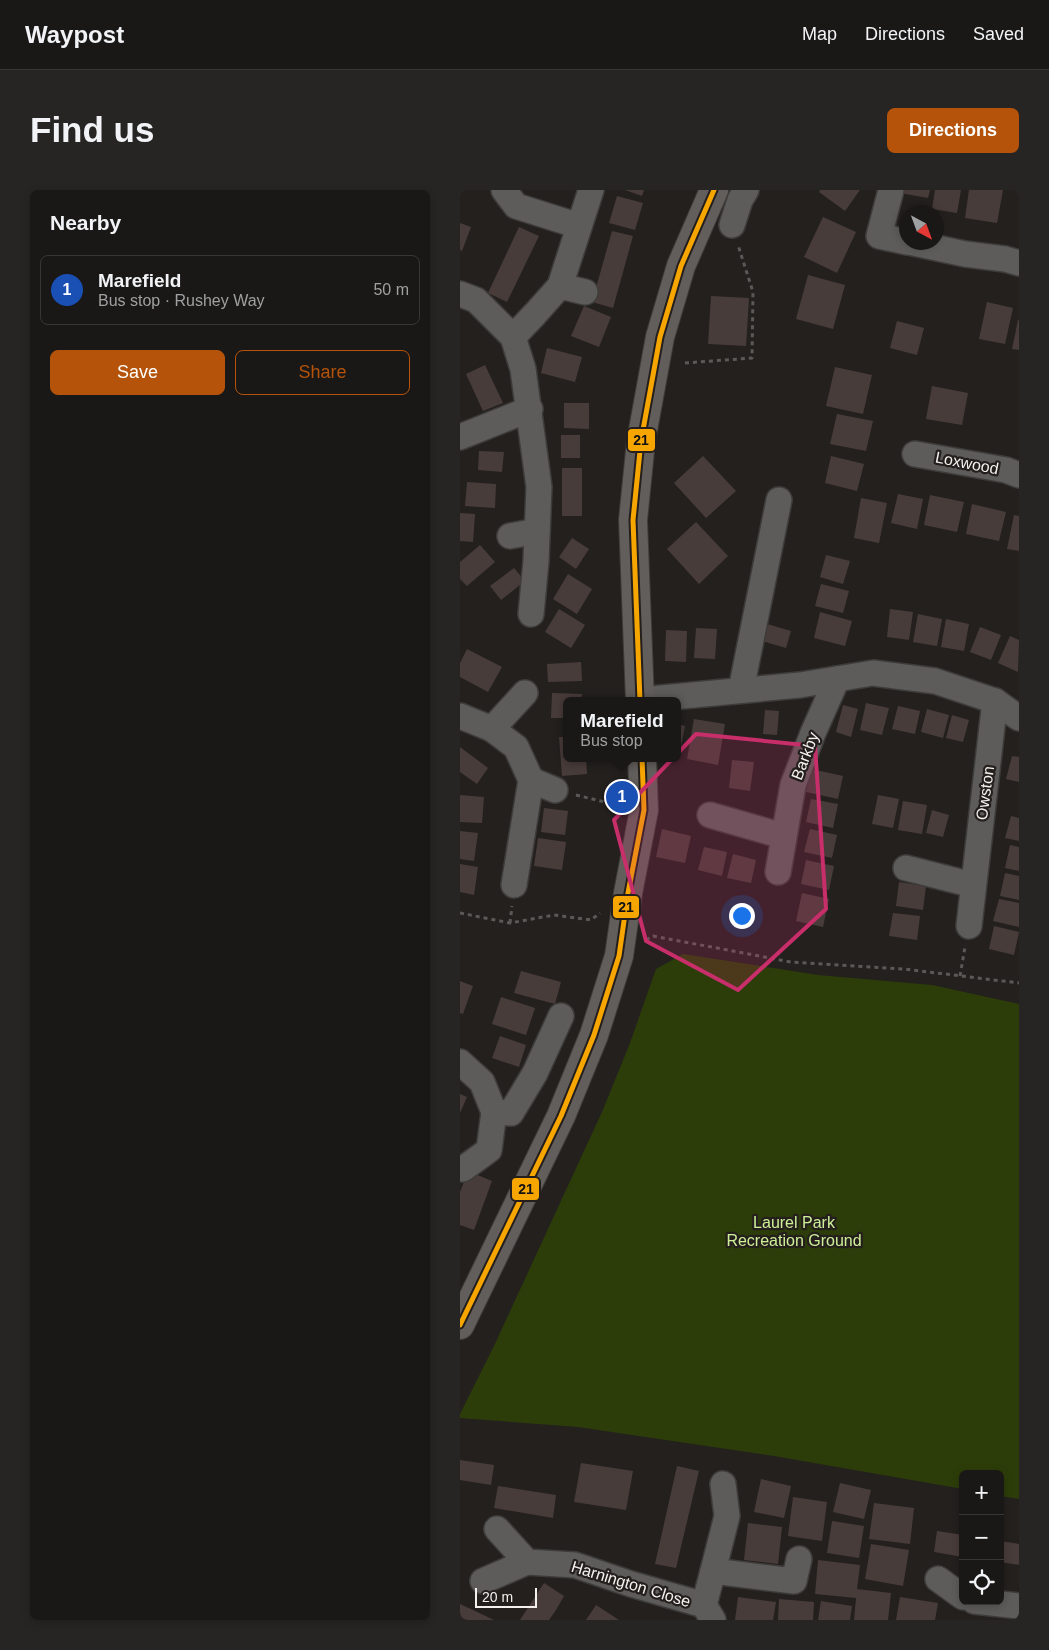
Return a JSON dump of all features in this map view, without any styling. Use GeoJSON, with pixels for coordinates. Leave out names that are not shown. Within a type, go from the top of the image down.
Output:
{"type":"FeatureCollection","features":[{"type":"Feature","properties":{"kind":"street"},"geometry":{"type":"LineString","coordinates":[[504,190],[516,206],[579,226]]}},
{"type":"Feature","properties":{"kind":"street"},"geometry":{"type":"LineString","coordinates":[[513,337],[560,286],[591,190]]}},
{"type":"Feature","properties":{"kind":"street"},"geometry":{"type":"LineString","coordinates":[[640,697],[633,520],[641,441],[660,337],[682,266],[714,190]]}},
{"type":"Feature","properties":{"kind":"street"},"geometry":{"type":"LineString","coordinates":[[732,225],[740,200],[746,190]]}},
{"type":"Feature","properties":{"kind":"street"},"geometry":{"type":"LineString","coordinates":[[891,190],[879,236],[899,240]]}},
{"type":"Feature","properties":{"kind":"street"},"geometry":{"type":"LineString","coordinates":[[944,250],[1019,263]]}},
{"type":"Feature","properties":{"kind":"street"},"geometry":{"type":"LineString","coordinates":[[560,286],[585,292]]}},
{"type":"Feature","properties":{"kind":"street"},"geometry":{"type":"LineString","coordinates":[[460,294],[476,300],[513,337],[523,370],[530,409],[539,487],[536,561],[531,614]]}},
{"type":"Feature","properties":{"kind":"street"},"geometry":{"type":"LineString","coordinates":[[460,437],[530,409]]}},
{"type":"Feature","properties":{"kind":"street","name":"Loxwood"},"geometry":{"type":"LineString","coordinates":[[915,454],[1006,470],[1019,475]]}},
{"type":"Feature","properties":{"kind":"street"},"geometry":{"type":"LineString","coordinates":[[741,690],[779,500]]}},
{"type":"Feature","properties":{"kind":"street"},"geometry":{"type":"LineString","coordinates":[[510,536],[537,531]]}},
{"type":"Feature","properties":{"kind":"street"},"geometry":{"type":"LineString","coordinates":[[670,697],[800,685],[872,673],[935,681],[995,701],[1019,718]]}},
{"type":"Feature","properties":{"kind":"street","name":"Barkby"},"geometry":{"type":"LineString","coordinates":[[778,872],[793,784],[837,679]]}},
{"type":"Feature","properties":{"kind":"street"},"geometry":{"type":"LineString","coordinates":[[492,729],[525,693]]}},
{"type":"Feature","properties":{"kind":"street","name":"Owston"},"geometry":{"type":"LineString","coordinates":[[969,926],[995,701]]}},
{"type":"Feature","properties":{"kind":"street"},"geometry":{"type":"LineString","coordinates":[[460,716],[492,729],[516,747],[532,780],[514,885]]}},
{"type":"Feature","properties":{"kind":"street"},"geometry":{"type":"LineString","coordinates":[[460,1324],[561,1116],[594,1035],[620,956],[628,893],[644,810],[642,762]]}},
{"type":"Feature","properties":{"kind":"street"},"geometry":{"type":"LineString","coordinates":[[532,780],[555,790]]}},
{"type":"Feature","properties":{"kind":"street"},"geometry":{"type":"LineString","coordinates":[[710,815],[783,836]]}},
{"type":"Feature","properties":{"kind":"street"},"geometry":{"type":"LineString","coordinates":[[906,868],[974,885]]}},
{"type":"Feature","properties":{"kind":"street"},"geometry":{"type":"LineString","coordinates":[[494,1112],[511,1113],[534,1073],[560,1016]]}},
{"type":"Feature","properties":{"kind":"street"},"geometry":{"type":"LineString","coordinates":[[460,1062],[482,1082],[494,1112],[489,1150],[464,1169],[460,1168]]}},
{"type":"Feature","properties":{"kind":"street","name":"Harnington Close"},"geometry":{"type":"LineString","coordinates":[[483,1581],[527,1562],[574,1565],[708,1613],[713,1571],[727,1516],[723,1484]]}},
{"type":"Feature","properties":{"kind":"street"},"geometry":{"type":"LineString","coordinates":[[497,1529],[527,1562]]}},
{"type":"Feature","properties":{"kind":"street"},"geometry":{"type":"LineString","coordinates":[[713,1571],[794,1582],[799,1559]]}},
{"type":"Feature","properties":{"kind":"street"},"geometry":{"type":"LineString","coordinates":[[938,1579],[959,1594]]}},
{"type":"Feature","properties":{"kind":"street"},"geometry":{"type":"LineString","coordinates":[[1004,1604],[1019,1606]]}},
{"type":"Feature","properties":{"kind":"street"},"geometry":{"type":"LineString","coordinates":[[970,1605],[972,1620]]}},
{"type":"Feature","properties":{"kind":"path"},"geometry":{"type":"LineString","coordinates":[[685,363],[752,358],[753,292],[732,225]]}},
{"type":"Feature","properties":{"kind":"path"},"geometry":{"type":"LineString","coordinates":[[555,790],[631,809],[644,810]]}},
{"type":"Feature","properties":{"kind":"path"},"geometry":{"type":"LineString","coordinates":[[460,912],[510,923],[554,916],[591,920]]}},
{"type":"Feature","properties":{"kind":"path"},"geometry":{"type":"LineString","coordinates":[[960,976],[969,926]]}},
{"type":"Feature","properties":{"kind":"path"},"geometry":{"type":"LineString","coordinates":[[653,936],[791,962],[904,968],[1019,983]]}},
{"type":"Feature","properties":{"kind":"highlighted area"},"geometry":{"type":"Polygon","coordinates":[[[696,734],[815,746],[826,909],[738,990],[646,941],[614,820],[696,734]]]}},
{"type":"Feature","properties":{"kind":"green space","name":"Laurel Park Recreation Ground"},"geometry":{"type":"Polygon","coordinates":[[[683,954],[818,975],[932,985],[1019,1004],[1019,1499],[1004,1497],[1004,1470],[959,1470],[959,1488],[774,1456],[578,1427],[460,1418],[460,1414],[494,1346],[602,1112],[630,1043],[656,969],[683,954]]]}},
{"type":"Feature","properties":{"kind":"building"},"geometry":{"type":"Polygon","coordinates":[[[625,190],[644,190],[642,196],[625,190]]]}},
{"type":"Feature","properties":{"kind":"building"},"geometry":{"type":"Polygon","coordinates":[[[820,190],[860,190],[845,211],[819,192],[820,190]]]}},
{"type":"Feature","properties":{"kind":"building"},"geometry":{"type":"Polygon","coordinates":[[[901,190],[930,190],[928,198],[900,193],[901,190]]]}},
{"type":"Feature","properties":{"kind":"building"},"geometry":{"type":"Polygon","coordinates":[[[935,190],[961,190],[957,213],[944,211],[944,205],[933,205],[935,190]]]}},
{"type":"Feature","properties":{"kind":"building"},"geometry":{"type":"Polygon","coordinates":[[[969,190],[1003,190],[997,223],[965,218],[969,190]]]}},
{"type":"Feature","properties":{"kind":"building"},"geometry":{"type":"Polygon","coordinates":[[[617,196],[643,203],[635,230],[609,223],[617,196]]]}},
{"type":"Feature","properties":{"kind":"building"},"geometry":{"type":"Polygon","coordinates":[[[823,217],[856,232],[837,273],[804,257],[823,217]]]}},
{"type":"Feature","properties":{"kind":"building"},"geometry":{"type":"Polygon","coordinates":[[[460,223],[471,227],[462,251],[460,250],[460,223]]]}},
{"type":"Feature","properties":{"kind":"building"},"geometry":{"type":"Polygon","coordinates":[[[519,227],[539,236],[507,302],[488,293],[519,227]]]}},
{"type":"Feature","properties":{"kind":"building"},"geometry":{"type":"Polygon","coordinates":[[[612,231],[633,236],[613,308],[592,302],[612,231]]]}},
{"type":"Feature","properties":{"kind":"building"},"geometry":{"type":"Polygon","coordinates":[[[808,275],[845,285],[833,329],[796,319],[808,275]]]}},
{"type":"Feature","properties":{"kind":"building"},"geometry":{"type":"Polygon","coordinates":[[[711,296],[749,298],[746,346],[708,344],[711,296]]]}},
{"type":"Feature","properties":{"kind":"building"},"geometry":{"type":"Polygon","coordinates":[[[987,302],[1013,308],[1005,344],[979,339],[987,302]]]}},
{"type":"Feature","properties":{"kind":"building"},"geometry":{"type":"Polygon","coordinates":[[[584,306],[611,317],[599,347],[571,336],[584,306]]]}},
{"type":"Feature","properties":{"kind":"building"},"geometry":{"type":"Polygon","coordinates":[[[1019,320],[1019,350],[1012,349],[1019,320]]]}},
{"type":"Feature","properties":{"kind":"building"},"geometry":{"type":"Polygon","coordinates":[[[897,321],[924,328],[917,355],[890,348],[897,321]]]}},
{"type":"Feature","properties":{"kind":"building"},"geometry":{"type":"Polygon","coordinates":[[[547,348],[582,357],[575,382],[541,373],[547,348]]]}},
{"type":"Feature","properties":{"kind":"building"},"geometry":{"type":"Polygon","coordinates":[[[485,365],[503,403],[483,411],[466,374],[485,365]]]}},
{"type":"Feature","properties":{"kind":"building"},"geometry":{"type":"Polygon","coordinates":[[[835,367],[872,375],[863,414],[826,406],[835,367]]]}},
{"type":"Feature","properties":{"kind":"building"},"geometry":{"type":"Polygon","coordinates":[[[932,386],[968,393],[962,425],[926,419],[932,386]]]}},
{"type":"Feature","properties":{"kind":"building"},"geometry":{"type":"Polygon","coordinates":[[[564,403],[589,403],[589,429],[564,428],[564,403]]]}},
{"type":"Feature","properties":{"kind":"building"},"geometry":{"type":"Polygon","coordinates":[[[837,414],[873,421],[866,451],[830,444],[837,414]]]}},
{"type":"Feature","properties":{"kind":"building"},"geometry":{"type":"Polygon","coordinates":[[[561,435],[580,435],[580,458],[561,458],[561,435]]]}},
{"type":"Feature","properties":{"kind":"building"},"geometry":{"type":"Polygon","coordinates":[[[479,451],[504,452],[502,472],[478,470],[479,451]]]}},
{"type":"Feature","properties":{"kind":"building"},"geometry":{"type":"Polygon","coordinates":[[[703,456],[736,491],[706,518],[674,483],[703,456]]]}},
{"type":"Feature","properties":{"kind":"building"},"geometry":{"type":"Polygon","coordinates":[[[831,456],[864,464],[857,491],[825,483],[831,456]]]}},
{"type":"Feature","properties":{"kind":"building"},"geometry":{"type":"Polygon","coordinates":[[[562,468],[582,468],[582,516],[562,516],[562,468]]]}},
{"type":"Feature","properties":{"kind":"building"},"geometry":{"type":"Polygon","coordinates":[[[467,482],[496,484],[495,508],[465,506],[467,482]]]}},
{"type":"Feature","properties":{"kind":"building"},"geometry":{"type":"Polygon","coordinates":[[[898,494],[923,499],[917,529],[891,523],[898,494]]]}},
{"type":"Feature","properties":{"kind":"building"},"geometry":{"type":"Polygon","coordinates":[[[930,495],[964,502],[957,532],[924,525],[930,495]]]}},
{"type":"Feature","properties":{"kind":"building"},"geometry":{"type":"Polygon","coordinates":[[[861,498],[887,503],[879,543],[854,538],[861,498]]]}},
{"type":"Feature","properties":{"kind":"building"},"geometry":{"type":"Polygon","coordinates":[[[972,504],[1006,512],[999,541],[966,534],[972,504]]]}},
{"type":"Feature","properties":{"kind":"building"},"geometry":{"type":"Polygon","coordinates":[[[460,513],[475,514],[473,542],[460,541],[460,513]]]}},
{"type":"Feature","properties":{"kind":"building"},"geometry":{"type":"Polygon","coordinates":[[[1014,515],[1019,516],[1019,551],[1007,549],[1014,515]]]}},
{"type":"Feature","properties":{"kind":"building"},"geometry":{"type":"Polygon","coordinates":[[[696,522],[728,556],[699,584],[667,549],[696,522]]]}},
{"type":"Feature","properties":{"kind":"building"},"geometry":{"type":"Polygon","coordinates":[[[572,538],[589,549],[576,569],[559,557],[572,538]]]}},
{"type":"Feature","properties":{"kind":"building"},"geometry":{"type":"Polygon","coordinates":[[[480,545],[495,562],[467,586],[460,579],[460,562],[480,545]]]}},
{"type":"Feature","properties":{"kind":"building"},"geometry":{"type":"Polygon","coordinates":[[[826,555],[850,561],[843,584],[820,577],[826,555]]]}},
{"type":"Feature","properties":{"kind":"building"},"geometry":{"type":"Polygon","coordinates":[[[514,568],[525,581],[501,600],[490,586],[514,568]]]}},
{"type":"Feature","properties":{"kind":"building"},"geometry":{"type":"Polygon","coordinates":[[[568,574],[592,589],[577,614],[553,599],[568,574]]]}},
{"type":"Feature","properties":{"kind":"building"},"geometry":{"type":"Polygon","coordinates":[[[821,584],[849,591],[843,613],[815,606],[821,584]]]}},
{"type":"Feature","properties":{"kind":"building"},"geometry":{"type":"Polygon","coordinates":[[[559,609],[585,625],[571,648],[545,632],[559,609]]]}},
{"type":"Feature","properties":{"kind":"building"},"geometry":{"type":"Polygon","coordinates":[[[890,609],[913,612],[909,640],[887,637],[890,609]]]}},
{"type":"Feature","properties":{"kind":"building"},"geometry":{"type":"Polygon","coordinates":[[[820,612],[852,621],[845,646],[814,638],[820,612]]]}},
{"type":"Feature","properties":{"kind":"building"},"geometry":{"type":"Polygon","coordinates":[[[918,614],[942,619],[937,646],[913,642],[918,614]]]}},
{"type":"Feature","properties":{"kind":"building"},"geometry":{"type":"Polygon","coordinates":[[[946,619],[969,624],[964,651],[941,647],[946,619]]]}},
{"type":"Feature","properties":{"kind":"building"},"geometry":{"type":"Polygon","coordinates":[[[767,624],[791,631],[786,648],[762,641],[767,624]]]}},
{"type":"Feature","properties":{"kind":"building"},"geometry":{"type":"Polygon","coordinates":[[[980,627],[1001,635],[991,660],[970,652],[980,627]]]}},
{"type":"Feature","properties":{"kind":"building"},"geometry":{"type":"Polygon","coordinates":[[[696,628],[717,629],[715,659],[694,658],[696,628]]]}},
{"type":"Feature","properties":{"kind":"building"},"geometry":{"type":"Polygon","coordinates":[[[666,630],[687,631],[686,662],[665,661],[666,630]]]}},
{"type":"Feature","properties":{"kind":"building"},"geometry":{"type":"Polygon","coordinates":[[[1010,636],[1019,640],[1018,672],[998,663],[1010,636]]]}},
{"type":"Feature","properties":{"kind":"building"},"geometry":{"type":"Polygon","coordinates":[[[467,649],[502,667],[488,692],[460,677],[460,663],[467,649]]]}},
{"type":"Feature","properties":{"kind":"building"},"geometry":{"type":"Polygon","coordinates":[[[581,662],[582,681],[548,682],[547,664],[581,662]]]}},
{"type":"Feature","properties":{"kind":"building"},"geometry":{"type":"Polygon","coordinates":[[[552,693],[582,694],[582,697],[563,697],[563,718],[551,718],[552,693]]]}},
{"type":"Feature","properties":{"kind":"building"},"geometry":{"type":"Polygon","coordinates":[[[866,703],[889,708],[882,735],[860,730],[866,703]]]}},
{"type":"Feature","properties":{"kind":"building"},"geometry":{"type":"Polygon","coordinates":[[[843,705],[858,709],[851,737],[836,732],[843,705]]]}},
{"type":"Feature","properties":{"kind":"building"},"geometry":{"type":"Polygon","coordinates":[[[898,706],[920,711],[915,734],[892,729],[898,706]]]}},
{"type":"Feature","properties":{"kind":"building"},"geometry":{"type":"Polygon","coordinates":[[[927,709],[949,715],[943,738],[921,732],[927,709]]]}},
{"type":"Feature","properties":{"kind":"building"},"geometry":{"type":"Polygon","coordinates":[[[765,710],[779,711],[777,735],[763,734],[765,710]]]}},
{"type":"Feature","properties":{"kind":"building"},"geometry":{"type":"Polygon","coordinates":[[[952,715],[969,720],[963,742],[946,738],[952,715]]]}},
{"type":"Feature","properties":{"kind":"building"},"geometry":{"type":"Polygon","coordinates":[[[694,719],[725,724],[718,765],[687,759],[694,719]]]}},
{"type":"Feature","properties":{"kind":"building"},"geometry":{"type":"Polygon","coordinates":[[[681,725],[685,726],[681,747],[681,725]]]}},
{"type":"Feature","properties":{"kind":"building"},"geometry":{"type":"Polygon","coordinates":[[[559,737],[563,737],[563,762],[586,762],[587,774],[562,776],[559,737]]]}},
{"type":"Feature","properties":{"kind":"building"},"geometry":{"type":"Polygon","coordinates":[[[460,747],[488,768],[477,784],[460,772],[460,747]]]}},
{"type":"Feature","properties":{"kind":"building"},"geometry":{"type":"Polygon","coordinates":[[[1012,756],[1019,757],[1019,782],[1006,779],[1012,756]]]}},
{"type":"Feature","properties":{"kind":"building"},"geometry":{"type":"Polygon","coordinates":[[[732,760],[754,762],[750,791],[729,788],[732,760]]]}},
{"type":"Feature","properties":{"kind":"building"},"geometry":{"type":"Polygon","coordinates":[[[811,769],[843,776],[838,799],[806,792],[811,769]]]}},
{"type":"Feature","properties":{"kind":"building"},"geometry":{"type":"Polygon","coordinates":[[[460,795],[484,797],[482,823],[460,822],[460,795]]]}},
{"type":"Feature","properties":{"kind":"building"},"geometry":{"type":"Polygon","coordinates":[[[878,795],[899,799],[893,828],[872,824],[878,795]]]}},
{"type":"Feature","properties":{"kind":"building"},"geometry":{"type":"Polygon","coordinates":[[[811,799],[838,804],[833,828],[806,822],[811,799]]]}},
{"type":"Feature","properties":{"kind":"building"},"geometry":{"type":"Polygon","coordinates":[[[903,801],[927,805],[922,834],[898,830],[903,801]]]}},
{"type":"Feature","properties":{"kind":"building"},"geometry":{"type":"Polygon","coordinates":[[[544,808],[568,811],[565,835],[541,832],[544,808]]]}},
{"type":"Feature","properties":{"kind":"building"},"geometry":{"type":"Polygon","coordinates":[[[932,810],[949,815],[943,837],[926,833],[932,810]]]}},
{"type":"Feature","properties":{"kind":"building"},"geometry":{"type":"Polygon","coordinates":[[[1011,816],[1019,818],[1019,841],[1005,838],[1011,816]]]}},
{"type":"Feature","properties":{"kind":"building"},"geometry":{"type":"Polygon","coordinates":[[[662,829],[691,836],[685,863],[656,857],[662,829]]]}},
{"type":"Feature","properties":{"kind":"building"},"geometry":{"type":"Polygon","coordinates":[[[810,829],[837,835],[832,858],[804,852],[810,829]]]}},
{"type":"Feature","properties":{"kind":"building"},"geometry":{"type":"Polygon","coordinates":[[[460,831],[478,833],[474,861],[460,859],[460,831]]]}},
{"type":"Feature","properties":{"kind":"building"},"geometry":{"type":"Polygon","coordinates":[[[538,838],[566,842],[562,870],[534,866],[538,838]]]}},
{"type":"Feature","properties":{"kind":"building"},"geometry":{"type":"Polygon","coordinates":[[[1010,845],[1019,847],[1019,871],[1005,868],[1010,845]]]}},
{"type":"Feature","properties":{"kind":"building"},"geometry":{"type":"Polygon","coordinates":[[[704,847],[727,852],[722,876],[698,870],[704,847]]]}},
{"type":"Feature","properties":{"kind":"building"},"geometry":{"type":"Polygon","coordinates":[[[733,854],[756,860],[751,883],[727,878],[733,854]]]}},
{"type":"Feature","properties":{"kind":"building"},"geometry":{"type":"Polygon","coordinates":[[[806,860],[834,866],[829,890],[801,884],[806,860]]]}},
{"type":"Feature","properties":{"kind":"building"},"geometry":{"type":"Polygon","coordinates":[[[460,864],[478,867],[474,895],[460,892],[460,864]]]}},
{"type":"Feature","properties":{"kind":"building"},"geometry":{"type":"Polygon","coordinates":[[[1005,873],[1019,876],[1019,900],[1000,896],[1005,873]]]}},
{"type":"Feature","properties":{"kind":"building"},"geometry":{"type":"Polygon","coordinates":[[[899,882],[926,886],[923,910],[896,906],[899,882]]]}},
{"type":"Feature","properties":{"kind":"building"},"geometry":{"type":"Polygon","coordinates":[[[802,893],[829,899],[823,927],[796,921],[802,893]]]}},
{"type":"Feature","properties":{"kind":"building"},"geometry":{"type":"Polygon","coordinates":[[[999,899],[1019,903],[1019,927],[993,921],[999,899]]]}},
{"type":"Feature","properties":{"kind":"building"},"geometry":{"type":"Polygon","coordinates":[[[893,913],[920,916],[917,940],[889,936],[893,913]]]}},
{"type":"Feature","properties":{"kind":"building"},"geometry":{"type":"Polygon","coordinates":[[[994,926],[1019,932],[1014,955],[989,949],[994,926]]]}},
{"type":"Feature","properties":{"kind":"building"},"geometry":{"type":"Polygon","coordinates":[[[521,971],[561,982],[555,1004],[514,993],[521,971]]]}},
{"type":"Feature","properties":{"kind":"building"},"geometry":{"type":"Polygon","coordinates":[[[460,981],[473,986],[463,1014],[460,1013],[460,981]]]}},
{"type":"Feature","properties":{"kind":"building"},"geometry":{"type":"Polygon","coordinates":[[[501,997],[535,1008],[526,1035],[492,1024],[501,997]]]}},
{"type":"Feature","properties":{"kind":"building"},"geometry":{"type":"Polygon","coordinates":[[[500,1036],[526,1045],[519,1067],[492,1058],[500,1036]]]}},
{"type":"Feature","properties":{"kind":"building"},"geometry":{"type":"Polygon","coordinates":[[[460,1094],[467,1097],[460,1113],[460,1094]]]}},
{"type":"Feature","properties":{"kind":"building"},"geometry":{"type":"Polygon","coordinates":[[[468,1171],[492,1181],[474,1230],[460,1225],[460,1192],[468,1171]]]}},
{"type":"Feature","properties":{"kind":"building"},"geometry":{"type":"Polygon","coordinates":[[[460,1460],[494,1465],[491,1485],[460,1480],[460,1460]]]}},
{"type":"Feature","properties":{"kind":"building"},"geometry":{"type":"Polygon","coordinates":[[[581,1463],[633,1471],[626,1510],[574,1502],[581,1463]]]}},
{"type":"Feature","properties":{"kind":"building"},"geometry":{"type":"Polygon","coordinates":[[[677,1466],[699,1471],[676,1568],[655,1564],[677,1466]]]}},
{"type":"Feature","properties":{"kind":"building"},"geometry":{"type":"Polygon","coordinates":[[[761,1479],[791,1486],[784,1518],[754,1512],[761,1479]]]}},
{"type":"Feature","properties":{"kind":"building"},"geometry":{"type":"Polygon","coordinates":[[[840,1483],[871,1490],[864,1519],[833,1512],[840,1483]]]}},
{"type":"Feature","properties":{"kind":"building"},"geometry":{"type":"Polygon","coordinates":[[[498,1486],[556,1495],[553,1518],[494,1508],[498,1486]]]}},
{"type":"Feature","properties":{"kind":"building"},"geometry":{"type":"Polygon","coordinates":[[[793,1497],[827,1502],[822,1541],[788,1536],[793,1497]]]}},
{"type":"Feature","properties":{"kind":"building"},"geometry":{"type":"Polygon","coordinates":[[[874,1503],[914,1508],[910,1544],[869,1539],[874,1503]]]}},
{"type":"Feature","properties":{"kind":"building"},"geometry":{"type":"Polygon","coordinates":[[[832,1521],[864,1526],[859,1558],[827,1553],[832,1521]]]}},
{"type":"Feature","properties":{"kind":"building"},"geometry":{"type":"Polygon","coordinates":[[[748,1523],[782,1527],[778,1564],[744,1560],[748,1523]]]}},
{"type":"Feature","properties":{"kind":"building"},"geometry":{"type":"Polygon","coordinates":[[[937,1531],[959,1534],[959,1556],[934,1552],[937,1531]]]}},
{"type":"Feature","properties":{"kind":"building"},"geometry":{"type":"Polygon","coordinates":[[[1004,1542],[1019,1544],[1019,1565],[1004,1563],[1004,1542]]]}},
{"type":"Feature","properties":{"kind":"building"},"geometry":{"type":"Polygon","coordinates":[[[871,1544],[909,1550],[903,1586],[865,1579],[871,1544]]]}},
{"type":"Feature","properties":{"kind":"building"},"geometry":{"type":"Polygon","coordinates":[[[818,1560],[860,1565],[857,1589],[891,1593],[888,1620],[854,1620],[856,1598],[815,1594],[818,1560]]]}},
{"type":"Feature","properties":{"kind":"building"},"geometry":{"type":"Polygon","coordinates":[[[544,1583],[564,1596],[556,1610],[549,1620],[520,1620],[544,1583]]]}},
{"type":"Feature","properties":{"kind":"building"},"geometry":{"type":"Polygon","coordinates":[[[738,1597],[776,1602],[773,1620],[735,1620],[738,1597]]]}},
{"type":"Feature","properties":{"kind":"building"},"geometry":{"type":"Polygon","coordinates":[[[900,1597],[938,1603],[935,1620],[896,1620],[900,1597]]]}},
{"type":"Feature","properties":{"kind":"building"},"geometry":{"type":"Polygon","coordinates":[[[779,1599],[814,1602],[813,1620],[778,1620],[779,1599]]]}},
{"type":"Feature","properties":{"kind":"building"},"geometry":{"type":"Polygon","coordinates":[[[821,1601],[852,1606],[850,1620],[818,1620],[821,1601]]]}},
{"type":"Feature","properties":{"kind":"building"},"geometry":{"type":"Polygon","coordinates":[[[460,1604],[471,1609],[494,1620],[460,1620],[460,1604]]]}},
{"type":"Feature","properties":{"kind":"building"},"geometry":{"type":"Polygon","coordinates":[[[596,1605],[613,1616],[619,1620],[586,1620],[596,1605]]]}},
{"type":"Feature","properties":{"kind":"transit line","name":"21"},"geometry":{"type":"LineString","coordinates":[[640,697],[633,520],[641,441],[660,337],[681,266],[714,190]]}},
{"type":"Feature","properties":{"kind":"transit line","name":"21"},"geometry":{"type":"LineString","coordinates":[[460,1325],[561,1116],[594,1035],[619,956],[628,893],[644,810],[642,762]]}},
{"type":"Feature","properties":{"kind":"place","name":"Marefield"},"geometry":{"type":"Point","coordinates":[622,797]}}]}
